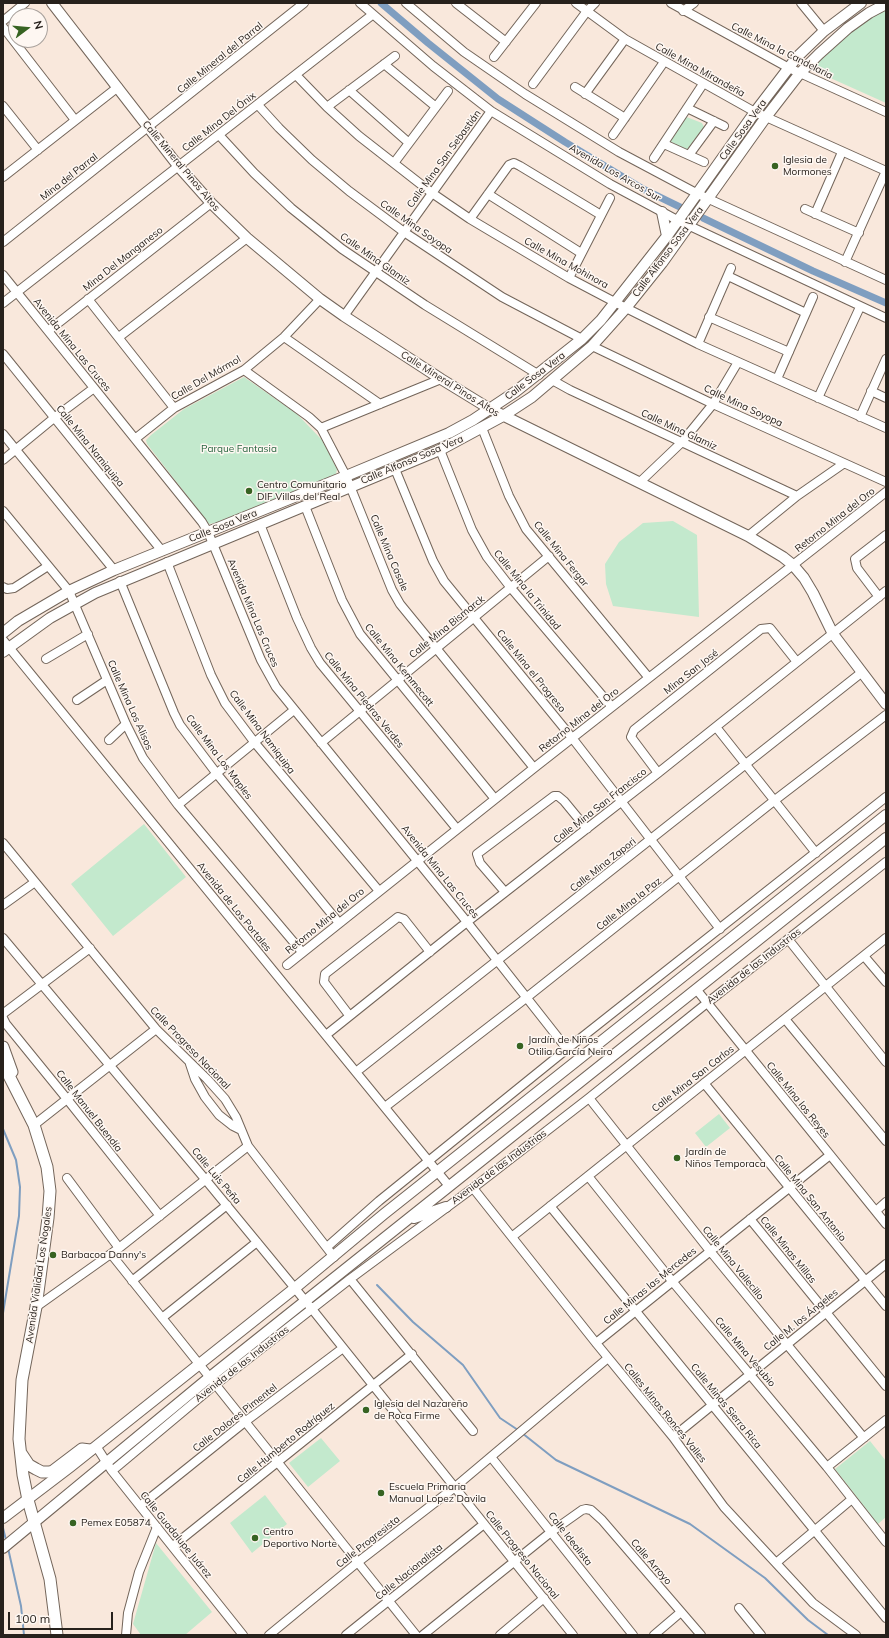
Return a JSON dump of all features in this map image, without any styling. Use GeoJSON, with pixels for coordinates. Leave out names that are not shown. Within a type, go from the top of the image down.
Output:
{"type":"FeatureCollection","features":[{"type":"Feature","properties":{"kind":"highway"},"geometry":{"type":"LineString","coordinates":[[3,1047],[12,1069],[14,1083]]}},
{"type":"Feature","properties":{"kind":"highway","name":"Avenida Vialidad Los Nogales"},"geometry":{"type":"LineString","coordinates":[[3,1064],[34,1125],[47,1167],[50,1191],[48,1218],[36,1307],[22,1380],[20,1452],[28,1500],[50,1579],[57,1635]]}},
{"type":"Feature","properties":{"kind":"highway"},"geometry":{"type":"LineString","coordinates":[[20,1452],[29,1464],[36,1469],[42,1472],[49,1472],[53,1471],[82,1449],[93,1448]]}},
{"type":"Feature","properties":{"kind":"main road","name":"Calle Mineral Pinos Altos"},"geometry":{"type":"LineString","coordinates":[[52,3],[178,166],[210,203],[247,238],[320,299],[344,316],[490,409],[748,536],[768,547],[793,565],[813,592],[833,634],[861,673],[886,704]]}},
{"type":"Feature","properties":{"kind":"main road","name":"Calle Sosa Vera"},"geometry":{"type":"LineString","coordinates":[[3,633],[18,621],[68,591],[114,570],[449,433],[490,409],[538,375],[582,339],[616,302],[679,221],[797,57],[824,31],[861,3]]}},
{"type":"Feature","properties":{"kind":"main road","name":"Calle Alfonso Sosa Vera"},"geometry":{"type":"LineString","coordinates":[[5,646],[75,603],[120,581],[440,450],[503,416],[552,380],[592,346],[626,308],[689,226],[766,117],[800,73],[848,28],[869,13],[886,4]]}},
{"type":"Feature","properties":{"kind":"main road"},"geometry":{"type":"LineString","coordinates":[[662,212],[667,236]]}},
{"type":"Feature","properties":{"kind":"main road"},"geometry":{"type":"LineString","coordinates":[[6,1516],[295,1288],[438,1172],[886,815]]}},
{"type":"Feature","properties":{"kind":"main road","name":"Avenida de las Industrias"},"geometry":{"type":"LineString","coordinates":[[3,1548],[110,1466],[213,1380],[309,1305],[449,1186],[886,838]]}},
{"type":"Feature","properties":{"kind":"main road"},"geometry":{"type":"LineString","coordinates":[[406,1221],[446,1207]]}},
{"type":"Feature","properties":{"kind":"street"},"geometry":{"type":"LineString","coordinates":[[3,21],[25,3]]}},
{"type":"Feature","properties":{"kind":"street","name":"Calle Mineral del Parral"},"geometry":{"type":"LineString","coordinates":[[148,128],[304,3]]}},
{"type":"Feature","properties":{"kind":"street","name":"Avenida Los Arcos Sur"},"geometry":{"type":"LineString","coordinates":[[360,3],[372,15],[433,66],[491,111],[610,184],[689,226],[886,318]]}},
{"type":"Feature","properties":{"kind":"street","name":"Avenida Los Arcos Sur"},"geometry":{"type":"LineString","coordinates":[[406,3],[464,52],[525,94],[619,152],[708,199],[886,280]]}},
{"type":"Feature","properties":{"kind":"street"},"geometry":{"type":"LineString","coordinates":[[456,3],[506,42]]}},
{"type":"Feature","properties":{"kind":"street","name":"Calle Mina Mirandeña"},"geometry":{"type":"LineString","coordinates":[[576,3],[625,39],[703,84],[766,117],[886,171]]}},
{"type":"Feature","properties":{"kind":"street"},"geometry":{"type":"LineString","coordinates":[[533,84],[587,11],[595,3]]}},
{"type":"Feature","properties":{"kind":"street","name":"Calle Mina la Candelaria"},"geometry":{"type":"LineString","coordinates":[[671,3],[683,11],[789,68],[886,112]]}},
{"type":"Feature","properties":{"kind":"street"},"geometry":{"type":"LineString","coordinates":[[683,11],[694,3]]}},
{"type":"Feature","properties":{"kind":"street"},"geometry":{"type":"LineString","coordinates":[[800,3],[824,31]]}},
{"type":"Feature","properties":{"kind":"street"},"geometry":{"type":"LineString","coordinates":[[494,57],[534,4]]}},
{"type":"Feature","properties":{"kind":"street","name":"Calle Mina Del Ónix"},"geometry":{"type":"LineString","coordinates":[[3,303],[372,15]]}},
{"type":"Feature","properties":{"kind":"street"},"geometry":{"type":"LineString","coordinates":[[3,27],[75,120]]}},
{"type":"Feature","properties":{"kind":"street"},"geometry":{"type":"LineString","coordinates":[[585,94],[625,39]]}},
{"type":"Feature","properties":{"kind":"street"},"geometry":{"type":"LineString","coordinates":[[327,107],[395,56]]}},
{"type":"Feature","properties":{"kind":"street"},"geometry":{"type":"LineString","coordinates":[[613,135],[664,62]]}},
{"type":"Feature","properties":{"kind":"street"},"geometry":{"type":"LineString","coordinates":[[384,64],[436,107]]}},
{"type":"Feature","properties":{"kind":"street","name":"Calle Mina Mohinora"},"geometry":{"type":"LineString","coordinates":[[296,75],[327,107],[359,136],[432,193],[470,219],[568,278],[698,344],[886,428]]}},
{"type":"Feature","properties":{"kind":"street"},"geometry":{"type":"LineString","coordinates":[[654,158],[703,84]]}},
{"type":"Feature","properties":{"kind":"street"},"geometry":{"type":"LineString","coordinates":[[3,177],[118,87]]}},
{"type":"Feature","properties":{"kind":"street"},"geometry":{"type":"LineString","coordinates":[[574,87],[625,118]]}},
{"type":"Feature","properties":{"kind":"street"},"geometry":{"type":"LineString","coordinates":[[349,90],[409,143]]}},
{"type":"Feature","properties":{"kind":"street"},"geometry":{"type":"LineString","coordinates":[[394,163],[448,91]]}},
{"type":"Feature","properties":{"kind":"street","name":"Calle Mina Soyopa"},"geometry":{"type":"LineString","coordinates":[[258,105],[312,160],[349,191],[404,232],[502,297],[582,339]]}},
{"type":"Feature","properties":{"kind":"street"},"geometry":{"type":"LineString","coordinates":[[3,106],[38,150]]}},
{"type":"Feature","properties":{"kind":"street"},"geometry":{"type":"LineString","coordinates":[[687,108],[724,126]]}},
{"type":"Feature","properties":{"kind":"street","name":"Calle Mina San Sebastián"},"geometry":{"type":"LineString","coordinates":[[344,316],[491,111]]}},
{"type":"Feature","properties":{"kind":"street"},"geometry":{"type":"LineString","coordinates":[[689,156],[714,121]]}},
{"type":"Feature","properties":{"kind":"street","name":"Mina del Parral"},"geometry":{"type":"LineString","coordinates":[[3,242],[148,128]]}},
{"type":"Feature","properties":{"kind":"street","name":"Calle Mina Glamiz"},"geometry":{"type":"LineString","coordinates":[[219,135],[254,173],[291,208],[342,249],[425,305],[538,375]]}},
{"type":"Feature","properties":{"kind":"street"},"geometry":{"type":"LineString","coordinates":[[664,144],[704,162]]}},
{"type":"Feature","properties":{"kind":"street"},"geometry":{"type":"LineString","coordinates":[[815,214],[842,152]]}},
{"type":"Feature","properties":{"kind":"street"},"geometry":{"type":"LineString","coordinates":[[470,219],[509,165],[514,163],[601,215]]}},
{"type":"Feature","properties":{"kind":"street"},"geometry":{"type":"LineString","coordinates":[[845,262],[886,171]]}},
{"type":"Feature","properties":{"kind":"street"},"geometry":{"type":"LineString","coordinates":[[488,194],[581,253]]}},
{"type":"Feature","properties":{"kind":"street"},"geometry":{"type":"LineString","coordinates":[[568,278],[610,198]]}},
{"type":"Feature","properties":{"kind":"street","name":"Mina Del Manganeso"},"geometry":{"type":"LineString","coordinates":[[48,331],[210,203]]}},
{"type":"Feature","properties":{"kind":"street"},"geometry":{"type":"LineString","coordinates":[[805,210],[858,232]]}},
{"type":"Feature","properties":{"kind":"street"},"geometry":{"type":"LineString","coordinates":[[119,337],[247,238]]}},
{"type":"Feature","properties":{"kind":"street"},"geometry":{"type":"LineString","coordinates":[[698,344],[729,272],[806,313]]}},
{"type":"Feature","properties":{"kind":"street","name":"Avenida Mina Las Cruces"},"geometry":{"type":"LineString","coordinates":[[3,275],[202,522],[213,543],[261,660],[276,687],[467,922],[566,1049]]}},
{"type":"Feature","properties":{"kind":"street"},"geometry":{"type":"LineString","coordinates":[[777,379],[813,297]]}},
{"type":"Feature","properties":{"kind":"street"},"geometry":{"type":"LineString","coordinates":[[88,299],[174,408]]}},
{"type":"Feature","properties":{"kind":"street","name":"Calle Del Mármol"},"geometry":{"type":"LineString","coordinates":[[135,439],[174,408],[244,370],[284,337],[320,299]]}},
{"type":"Feature","properties":{"kind":"street"},"geometry":{"type":"LineString","coordinates":[[818,398],[860,306]]}},
{"type":"Feature","properties":{"kind":"street"},"geometry":{"type":"LineString","coordinates":[[709,317],[789,352]]}},
{"type":"Feature","properties":{"kind":"street"},"geometry":{"type":"LineString","coordinates":[[284,337],[380,404]]}},
{"type":"Feature","properties":{"kind":"street","name":"Calle Mina Soyopa"},"geometry":{"type":"LineString","coordinates":[[592,346],[713,404],[843,464],[886,482]]}},
{"type":"Feature","properties":{"kind":"street","name":"Calle Mina Namiquipa"},"geometry":{"type":"LineString","coordinates":[[3,354],[162,551]]}},
{"type":"Feature","properties":{"kind":"street"},"geometry":{"type":"LineString","coordinates":[[860,417],[886,359]]}},
{"type":"Feature","properties":{"kind":"street"},"geometry":{"type":"LineString","coordinates":[[640,482],[682,442],[713,404],[738,362]]}},
{"type":"Feature","properties":{"kind":"street","name":"Calle Mina Casale"},"geometry":{"type":"LineString","coordinates":[[244,370],[309,417],[321,428],[346,476],[392,590],[410,619],[534,768]]}},
{"type":"Feature","properties":{"kind":"street"},"geometry":{"type":"LineString","coordinates":[[321,428],[441,379]]}},
{"type":"Feature","properties":{"kind":"street","name":"Calle Mina Glamiz"},"geometry":{"type":"LineString","coordinates":[[552,380],[570,390],[797,496]]}},
{"type":"Feature","properties":{"kind":"street"},"geometry":{"type":"LineString","coordinates":[[3,460],[54,418],[94,388]]}},
{"type":"Feature","properties":{"kind":"street"},"geometry":{"type":"LineString","coordinates":[[871,391],[886,398]]}},
{"type":"Feature","properties":{"kind":"street","name":"Calle Mina Fergar"},"geometry":{"type":"LineString","coordinates":[[482,428],[509,496],[526,529],[649,678]]}},
{"type":"Feature","properties":{"kind":"street"},"geometry":{"type":"LineString","coordinates":[[3,434],[114,570]]}},
{"type":"Feature","properties":{"kind":"street","name":"Calle Mina la Trinidad"},"geometry":{"type":"LineString","coordinates":[[440,450],[480,545],[511,588],[612,707]]}},
{"type":"Feature","properties":{"kind":"street"},"geometry":{"type":"LineString","coordinates":[[748,536],[797,496],[843,464]]}},
{"type":"Feature","properties":{"kind":"street","name":"Calle Mina el Progreso"},"geometry":{"type":"LineString","coordinates":[[395,469],[438,572],[573,739],[650,841],[720,929]]}},
{"type":"Feature","properties":{"kind":"street","name":"Retorno Mina del Oro"},"geometry":{"type":"LineString","coordinates":[[287,965],[417,860],[886,492]]}},
{"type":"Feature","properties":{"kind":"street","name":"Calle Mina Kemmecott"},"geometry":{"type":"LineString","coordinates":[[305,506],[350,618],[360,634],[495,799]]}},
{"type":"Feature","properties":{"kind":"street","name":"Calle Mina Los Alisos"},"geometry":{"type":"LineString","coordinates":[[3,511],[68,591],[75,603],[126,724],[143,758],[178,805],[302,952]]}},
{"type":"Feature","properties":{"kind":"street","name":"Calle Mina Piedras Verdes"},"geometry":{"type":"LineString","coordinates":[[260,524],[297,618],[320,663],[457,829]]}},
{"type":"Feature","properties":{"kind":"street"},"geometry":{"type":"LineString","coordinates":[[879,596],[857,568],[855,559],[886,535]]}},
{"type":"Feature","properties":{"kind":"street","name":"Calle Mina Bismarck"},"geometry":{"type":"LineString","coordinates":[[321,743],[549,556]]}},
{"type":"Feature","properties":{"kind":"street","name":"Calle Mina Namiquipa"},"geometry":{"type":"LineString","coordinates":[[167,562],[211,675],[225,703],[255,743],[379,891]]}},
{"type":"Feature","properties":{"kind":"street"},"geometry":{"type":"LineString","coordinates":[[3,587],[7,589],[14,588],[48,566]]}},
{"type":"Feature","properties":{"kind":"street","name":"Calle Mina Los Maples"},"geometry":{"type":"LineString","coordinates":[[120,581],[174,713],[188,738],[339,923]]}},
{"type":"Feature","properties":{"kind":"street","name":"Calle Mina San Francisco"},"geometry":{"type":"LineString","coordinates":[[326,1035],[349,1015],[622,802],[886,591]]}},
{"type":"Feature","properties":{"kind":"street","name":"Mina San José"},"geometry":{"type":"LineString","coordinates":[[658,773],[631,736],[634,730],[761,629],[770,628],[797,662]]}},
{"type":"Feature","properties":{"kind":"street"},"geometry":{"type":"LineString","coordinates":[[46,659],[88,634]]}},
{"type":"Feature","properties":{"kind":"street","name":"Avenida de Los Portales"},"geometry":{"type":"LineString","coordinates":[[5,646],[449,1186]]}},
{"type":"Feature","properties":{"kind":"street","name":"Calle Mina Zapori"},"geometry":{"type":"LineString","coordinates":[[356,1072],[861,673]]}},
{"type":"Feature","properties":{"kind":"street"},"geometry":{"type":"LineString","coordinates":[[77,700],[107,680]]}},
{"type":"Feature","properties":{"kind":"street"},"geometry":{"type":"LineString","coordinates":[[178,805],[294,710]]}},
{"type":"Feature","properties":{"kind":"street","name":"Calle Mina la Paz"},"geometry":{"type":"LineString","coordinates":[[385,1107],[526,998],[775,800],[886,715]]}},
{"type":"Feature","properties":{"kind":"street"},"geometry":{"type":"LineString","coordinates":[[109,740],[126,724]]}},
{"type":"Feature","properties":{"kind":"street"},"geometry":{"type":"LineString","coordinates":[[716,727],[816,853]]}},
{"type":"Feature","properties":{"kind":"street"},"geometry":{"type":"LineString","coordinates":[[505,892],[480,863],[477,854],[554,796],[558,796],[564,801],[587,828]]}},
{"type":"Feature","properties":{"kind":"street"},"geometry":{"type":"LineString","coordinates":[[327,1247],[566,1049],[886,797]]}},
{"type":"Feature","properties":{"kind":"street","name":"Calle Progreso Nacional"},"geometry":{"type":"LineString","coordinates":[[3,843],[156,1029],[215,1087],[225,1099],[232,1108],[248,1146],[334,1256]]}},
{"type":"Feature","properties":{"kind":"street","name":"Avenida de las Industrias"},"geometry":{"type":"LineString","coordinates":[[309,1305],[350,1280],[446,1207],[474,1188],[886,862]]}},
{"type":"Feature","properties":{"kind":"street"},"geometry":{"type":"LineString","coordinates":[[3,905],[35,882]]}},
{"type":"Feature","properties":{"kind":"street"},"geometry":{"type":"LineString","coordinates":[[349,1015],[324,982],[324,976],[398,917],[404,919],[430,952]]}},
{"type":"Feature","properties":{"kind":"street","name":"Calle Luis Peña"},"geometry":{"type":"LineString","coordinates":[[3,938],[206,1179],[309,1305]]}},
{"type":"Feature","properties":{"kind":"street","name":"Calle Mina San Carlos"},"geometry":{"type":"LineString","coordinates":[[513,1236],[886,938]]}},
{"type":"Feature","properties":{"kind":"street"},"geometry":{"type":"LineString","coordinates":[[788,940],[886,1062]]}},
{"type":"Feature","properties":{"kind":"street"},"geometry":{"type":"LineString","coordinates":[[3,1017],[4,1013],[90,948]]}},
{"type":"Feature","properties":{"kind":"street"},"geometry":{"type":"LineString","coordinates":[[864,956],[886,982]]}},
{"type":"Feature","properties":{"kind":"street","name":"Calle Mina los Reyes"},"geometry":{"type":"LineString","coordinates":[[696,989],[886,1224]]}},
{"type":"Feature","properties":{"kind":"street","name":"Calle Manuel Buendía"},"geometry":{"type":"LineString","coordinates":[[3,1017],[6,1024],[160,1216]]}},
{"type":"Feature","properties":{"kind":"street"},"geometry":{"type":"LineString","coordinates":[[785,1019],[886,1141]]}},
{"type":"Feature","properties":{"kind":"street"},"geometry":{"type":"LineString","coordinates":[[34,1125],[156,1029]]}},
{"type":"Feature","properties":{"kind":"street"},"geometry":{"type":"LineString","coordinates":[[190,1063],[195,1079],[205,1097],[219,1115],[233,1126],[241,1130]]}},
{"type":"Feature","properties":{"kind":"street","name":"Calle Mina San Antonio"},"geometry":{"type":"LineString","coordinates":[[704,1083],[886,1306]]}},
{"type":"Feature","properties":{"kind":"street","name":"Calle Mina Vallecillo"},"geometry":{"type":"LineString","coordinates":[[589,1098],[710,1251],[864,1438]]}},
{"type":"Feature","properties":{"kind":"street"},"geometry":{"type":"LineString","coordinates":[[36,1307],[119,1248],[248,1146]]}},
{"type":"Feature","properties":{"kind":"street","name":"Calle Minas las Mercedes"},"geometry":{"type":"LineString","coordinates":[[596,1343],[830,1155]]}},
{"type":"Feature","properties":{"kind":"street","name":"Calle Mina Vesubio"},"geometry":{"type":"LineString","coordinates":[[588,1176],[672,1281],[751,1374],[884,1537]]}},
{"type":"Feature","properties":{"kind":"street"},"geometry":{"type":"LineString","coordinates":[[67,1178],[119,1248]]}},
{"type":"Feature","properties":{"kind":"street","name":"Calles Minas Ronces Valles"},"geometry":{"type":"LineString","coordinates":[[474,1188],[596,1343],[673,1437],[724,1507],[813,1603],[856,1635]]}},
{"type":"Feature","properties":{"kind":"street"},"geometry":{"type":"LineString","coordinates":[[876,1211],[886,1202]]}},
{"type":"Feature","properties":{"kind":"street"},"geometry":{"type":"LineString","coordinates":[[132,1281],[227,1206]]}},
{"type":"Feature","properties":{"kind":"street","name":"Calle Minas Sierra Rica"},"geometry":{"type":"LineString","coordinates":[[550,1206],[886,1618]]}},
{"type":"Feature","properties":{"kind":"street","name":"Calle Minas Millas"},"geometry":{"type":"LineString","coordinates":[[750,1219],[886,1386]]}},
{"type":"Feature","properties":{"kind":"street"},"geometry":{"type":"LineString","coordinates":[[162,1318],[257,1242]]}},
{"type":"Feature","properties":{"kind":"street","name":"Avenida de las Industrias"},"geometry":{"type":"LineString","coordinates":[[110,1254],[213,1380]]}},
{"type":"Feature","properties":{"kind":"street","name":"Calle M. los Ángeles"},"geometry":{"type":"LineString","coordinates":[[673,1437],[886,1264]]}},
{"type":"Feature","properties":{"kind":"street"},"geometry":{"type":"LineString","coordinates":[[350,1280],[412,1354],[473,1431]]}},
{"type":"Feature","properties":{"kind":"street","name":"Calle Progreso Nacional"},"geometry":{"type":"LineString","coordinates":[[309,1305],[573,1635]]}},
{"type":"Feature","properties":{"kind":"street","name":"Calle Dolores Pimentel"},"geometry":{"type":"LineString","coordinates":[[140,1506],[246,1421],[343,1348]]}},
{"type":"Feature","properties":{"kind":"street","name":"Calle Humberto Rodríguez"},"geometry":{"type":"LineString","coordinates":[[172,1546],[412,1354]]}},
{"type":"Feature","properties":{"kind":"street","name":"Calle Progresista"},"geometry":{"type":"LineString","coordinates":[[269,1635],[358,1562],[455,1487],[608,1358]]}},
{"type":"Feature","properties":{"kind":"street"},"geometry":{"type":"LineString","coordinates":[[213,1380],[416,1635]]}},
{"type":"Feature","properties":{"kind":"street"},"geometry":{"type":"LineString","coordinates":[[827,1467],[886,1420]]}},
{"type":"Feature","properties":{"kind":"street","name":"Calle Guadalupe Juárez"},"geometry":{"type":"LineString","coordinates":[[93,1448],[110,1466],[140,1506],[244,1635]]}},
{"type":"Feature","properties":{"kind":"street","name":"Calle Idealista"},"geometry":{"type":"LineString","coordinates":[[491,1456],[633,1635]]}},
{"type":"Feature","properties":{"kind":"street"},"geometry":{"type":"LineString","coordinates":[[776,1563],[852,1499]]}},
{"type":"Feature","properties":{"kind":"street","name":"Calle Arroyo"},"geometry":{"type":"LineString","coordinates":[[551,1532],[582,1510],[591,1510],[602,1520],[701,1635]]}},
{"type":"Feature","properties":{"kind":"street","name":"Calle Nacionalista"},"geometry":{"type":"LineString","coordinates":[[346,1635],[484,1524]]}},
{"type":"Feature","properties":{"kind":"street"},"geometry":{"type":"LineString","coordinates":[[126,1635],[128,1613],[139,1572],[157,1527]]}},
{"type":"Feature","properties":{"kind":"street"},"geometry":{"type":"LineString","coordinates":[[423,1635],[551,1532]]}},
{"type":"Feature","properties":{"kind":"street"},"geometry":{"type":"LineString","coordinates":[[500,1635],[544,1598]]}},
{"type":"Feature","properties":{"kind":"street"},"geometry":{"type":"LineString","coordinates":[[739,1608],[761,1635]]}},
{"type":"Feature","properties":{"kind":"street"},"geometry":{"type":"LineString","coordinates":[[654,1635],[682,1612]]}},
{"type":"Feature","properties":{"kind":"green space"},"geometry":{"type":"Polygon","coordinates":[[[886,7],[886,103],[817,72],[814,69],[815,66],[840,41],[860,24],[886,7]]]}},
{"type":"Feature","properties":{"kind":"green space"},"geometry":{"type":"Polygon","coordinates":[[[684,116],[702,123],[704,127],[686,151],[670,141],[684,116]]]}},
{"type":"Feature","properties":{"kind":"green space","name":"Parque Fantasia"},"geometry":{"type":"Polygon","coordinates":[[[244,377],[297,414],[322,440],[337,469],[336,474],[215,523],[209,524],[147,444],[146,440],[184,409],[244,377]]]}},
{"type":"Feature","properties":{"kind":"green space"},"geometry":{"type":"Polygon","coordinates":[[[673,521],[697,535],[699,617],[613,606],[606,584],[605,564],[619,542],[643,523],[673,521]]]}},
{"type":"Feature","properties":{"kind":"green space"},"geometry":{"type":"Polygon","coordinates":[[[144,824],[186,877],[113,936],[71,884],[144,824]]]}},
{"type":"Feature","properties":{"kind":"green space"},"geometry":{"type":"Polygon","coordinates":[[[719,1114],[730,1128],[706,1147],[695,1133],[719,1114]]]}},
{"type":"Feature","properties":{"kind":"green space"},"geometry":{"type":"Polygon","coordinates":[[[321,1438],[340,1461],[308,1487],[289,1463],[321,1438]]]}},
{"type":"Feature","properties":{"kind":"green space"},"geometry":{"type":"Polygon","coordinates":[[[870,1441],[886,1461],[886,1517],[878,1524],[835,1469],[870,1441]]]}},
{"type":"Feature","properties":{"kind":"green space","name":"Centro Deportivo Norte"},"geometry":{"type":"Polygon","coordinates":[[[265,1495],[287,1524],[252,1553],[230,1523],[265,1495]]]}},
{"type":"Feature","properties":{"kind":"green space"},"geometry":{"type":"Polygon","coordinates":[[[156,1543],[212,1612],[185,1635],[141,1635],[133,1624],[156,1543]]]}},
{"type":"Feature","properties":{"kind":"waterway"},"geometry":{"type":"LineString","coordinates":[[381,3],[498,99],[565,142],[643,189],[680,207]]}},
{"type":"Feature","properties":{"kind":"waterway"},"geometry":{"type":"LineString","coordinates":[[703,218],[813,271],[886,303]]}},
{"type":"Feature","properties":{"kind":"waterway"},"geometry":{"type":"LineString","coordinates":[[3,1129],[16,1160],[20,1187],[19,1216],[3,1313]]}},
{"type":"Feature","properties":{"kind":"waterway"},"geometry":{"type":"LineString","coordinates":[[377,1285],[413,1322],[463,1365],[500,1418],[518,1430]]}},
{"type":"Feature","properties":{"kind":"waterway"},"geometry":{"type":"LineString","coordinates":[[522,1433],[556,1460],[690,1524],[765,1578],[808,1620],[828,1635]]}},
{"type":"Feature","properties":{"kind":"waterway"},"geometry":{"type":"LineString","coordinates":[[3,1528],[6,1540]]}},
{"type":"Feature","properties":{"kind":"waterway"},"geometry":{"type":"LineString","coordinates":[[8,1548],[21,1606],[24,1635]]}},
{"type":"Feature","properties":{"kind":"place","name":"Iglesia de Mormones"},"geometry":{"type":"Point","coordinates":[775,166]}},
{"type":"Feature","properties":{"kind":"place","name":"Centro Comunitario DIF Villas del Real"},"geometry":{"type":"Point","coordinates":[249,491]}},
{"type":"Feature","properties":{"kind":"place","name":"Jardín de Niños Otilia García Neiro"},"geometry":{"type":"Point","coordinates":[520,1046]}},
{"type":"Feature","properties":{"kind":"place","name":"Jardín de Niños Temporaca"},"geometry":{"type":"Point","coordinates":[677,1158]}},
{"type":"Feature","properties":{"kind":"place","name":"Barbacoa Danny's"},"geometry":{"type":"Point","coordinates":[53,1255]}},
{"type":"Feature","properties":{"kind":"place","name":"Iglesia del Nazareño de Roca Firme"},"geometry":{"type":"Point","coordinates":[366,1410]}},
{"type":"Feature","properties":{"kind":"place","name":"Escuela Primaria Manual Lopez Davila"},"geometry":{"type":"Point","coordinates":[381,1493]}},
{"type":"Feature","properties":{"kind":"place","name":"Pemex E05874"},"geometry":{"type":"Point","coordinates":[73,1523]}},
{"type":"Feature","properties":{"kind":"place","name":"Centro Deportivo Norte"},"geometry":{"type":"Point","coordinates":[255,1538]}}]}
